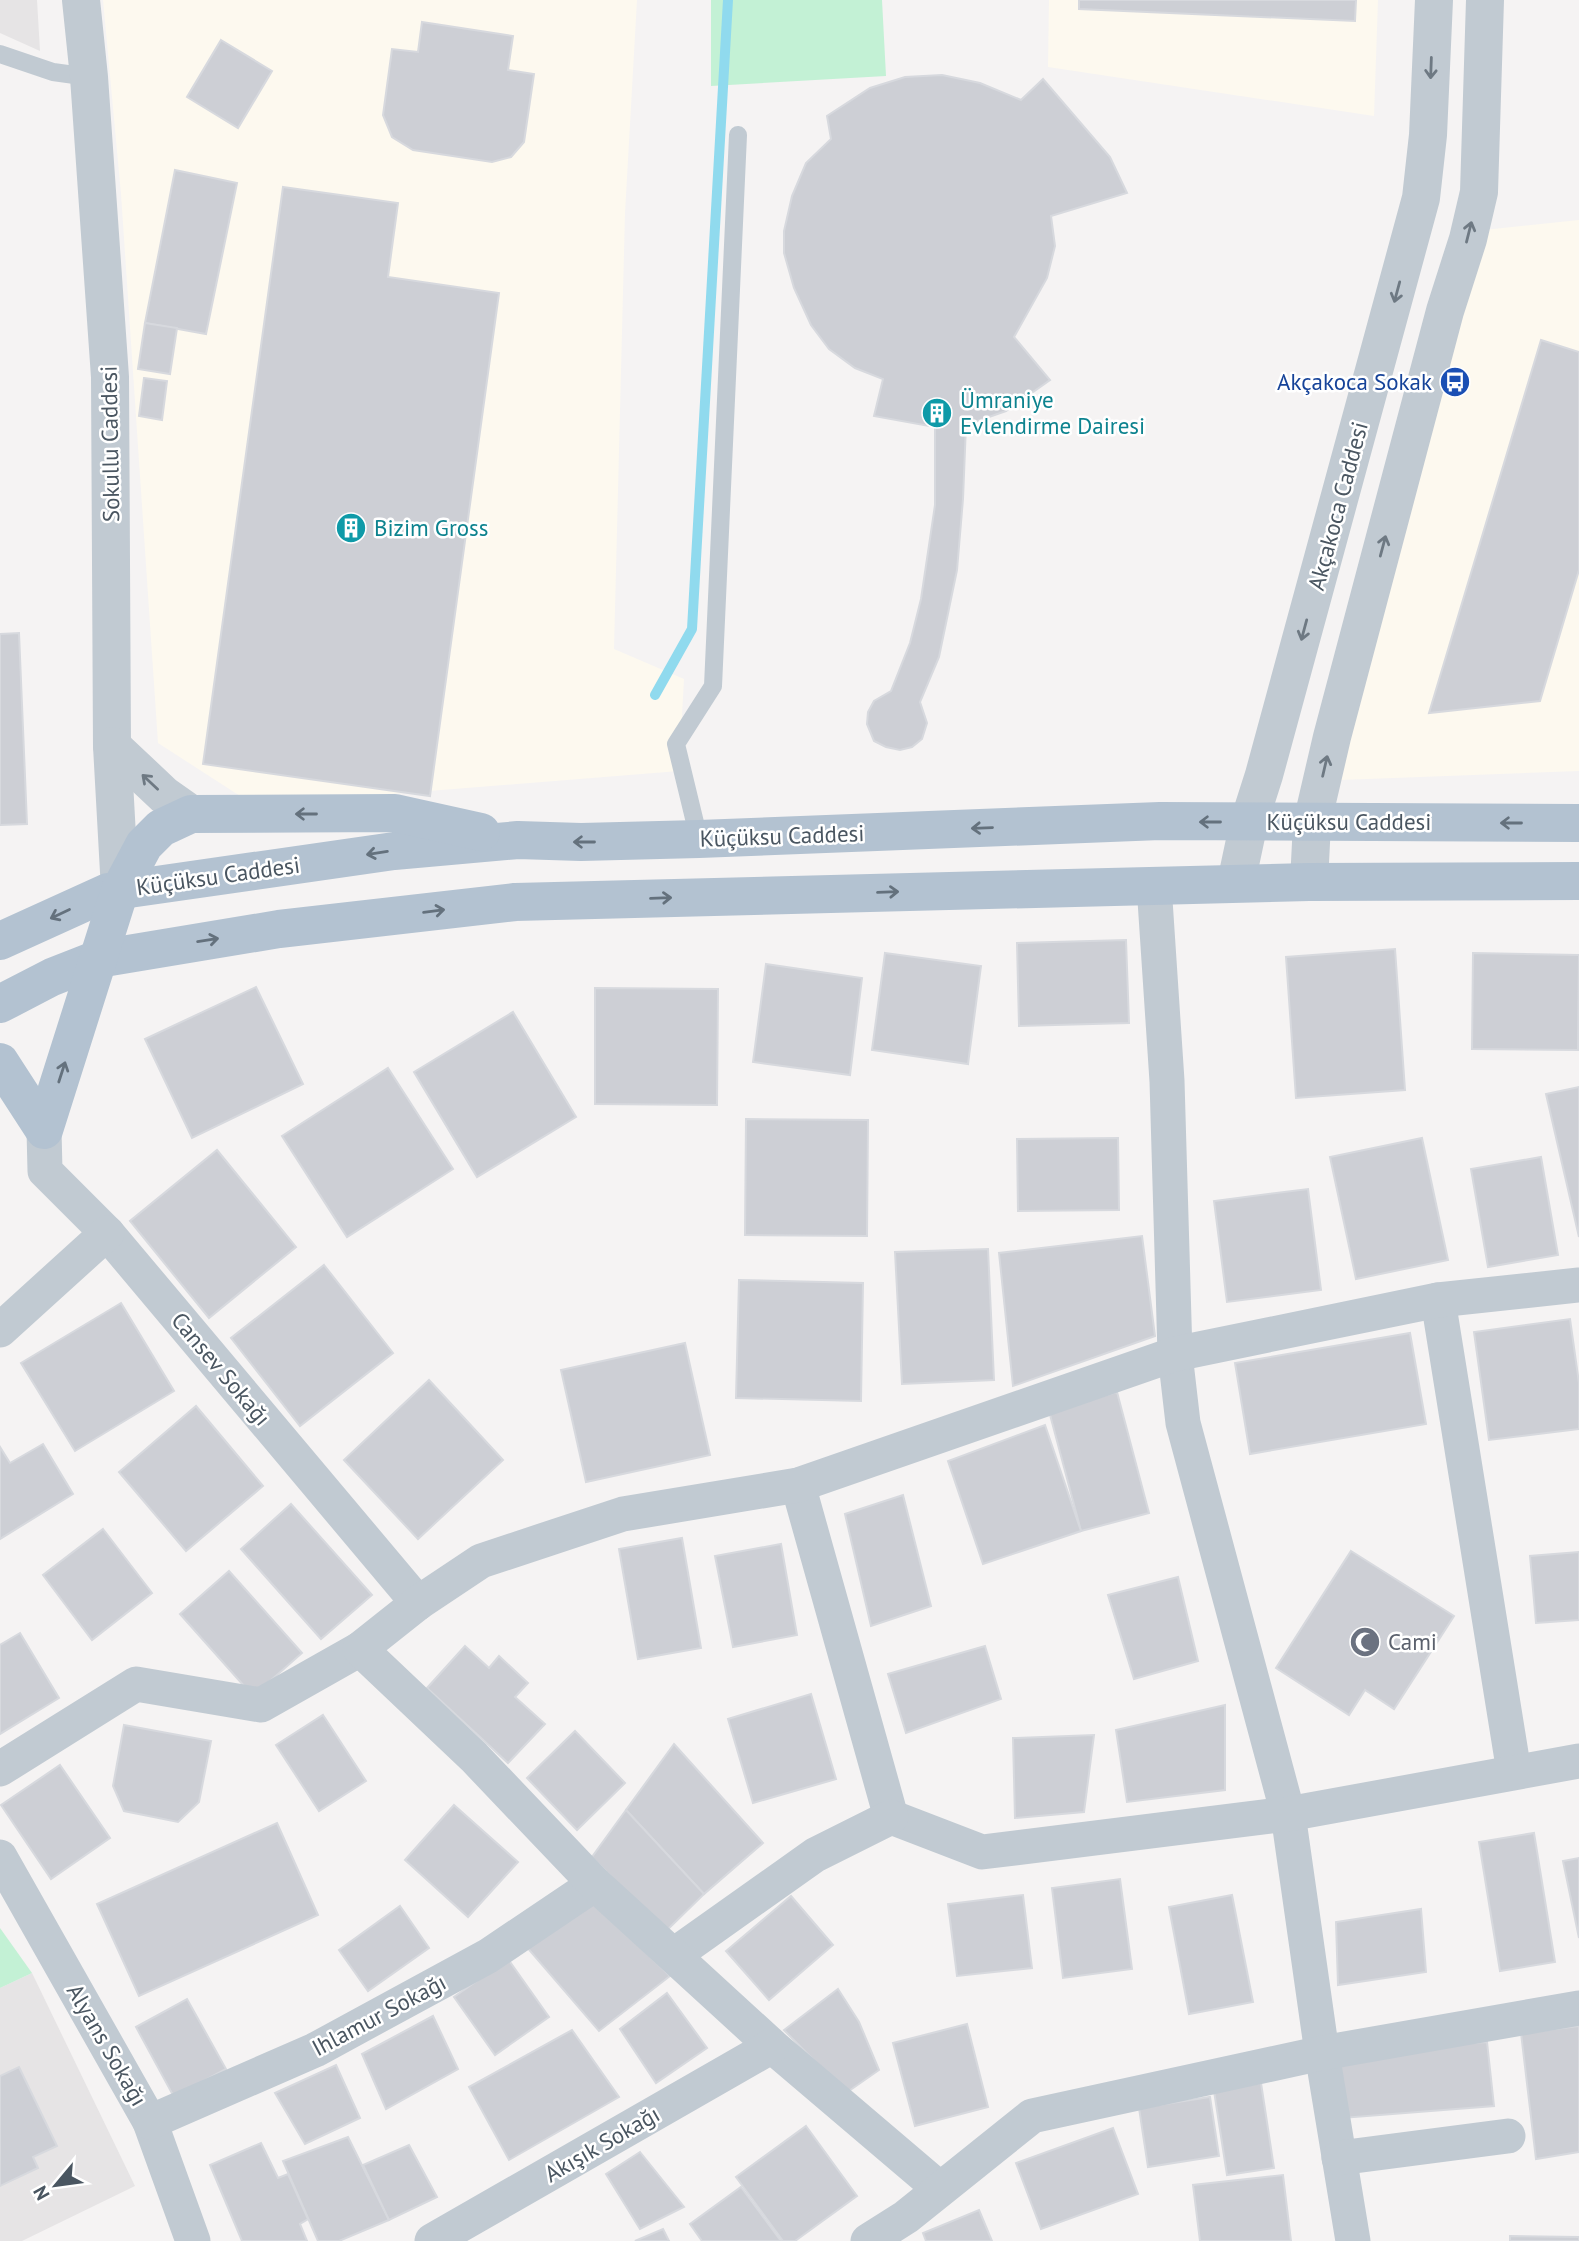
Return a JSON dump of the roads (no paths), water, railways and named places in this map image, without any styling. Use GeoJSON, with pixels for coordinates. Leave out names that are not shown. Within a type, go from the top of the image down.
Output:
{"type":"FeatureCollection","features":[{"type":"Feature","properties":{"kind":"main road"},"geometry":{"type":"LineString","coordinates":[[44,1130],[120,890],[144,845],[161,828],[191,814],[395,813],[518,840]]}},
{"type":"Feature","properties":{"kind":"main road","name":"Küçüksu Caddesi"},"geometry":{"type":"LineString","coordinates":[[0,942],[107,892],[394,851],[518,840],[581,842],[699,839],[1160,821],[1579,823]]}},
{"type":"Feature","properties":{"kind":"main road"},"geometry":{"type":"LineString","coordinates":[[0,1004],[52,976],[98,958],[279,929],[515,902],[1309,881],[1579,881]]}},
{"type":"Feature","properties":{"kind":"main road"},"geometry":{"type":"LineString","coordinates":[[120,890],[140,950]]}},
{"type":"Feature","properties":{"kind":"main road"},"geometry":{"type":"LineString","coordinates":[[0,1062],[44,1130]]}},
{"type":"Feature","properties":{"kind":"street","name":"Sokullu Caddesi"},"geometry":{"type":"LineString","coordinates":[[81,0],[110,377],[112,746],[120,890]]}},
{"type":"Feature","properties":{"kind":"street","name":"Akçakoca Caddesi"},"geometry":{"type":"LineString","coordinates":[[1236,883],[1249,822],[1421,198],[1428,135],[1434,0]]}},
{"type":"Feature","properties":{"kind":"street"},"geometry":{"type":"LineString","coordinates":[[1309,881],[1312,823],[1374,577],[1479,192],[1485,0]]}},
{"type":"Feature","properties":{"kind":"street"},"geometry":{"type":"LineString","coordinates":[[112,746],[164,795],[191,814]]}},
{"type":"Feature","properties":{"kind":"street"},"geometry":{"type":"LineString","coordinates":[[1154,885],[1167,1080],[1175,1354],[1183,1423],[1288,1814],[1322,2053],[1353,2241]]}},
{"type":"Feature","properties":{"kind":"street","name":"Cansev Sokağı"},"geometry":{"type":"LineString","coordinates":[[44,1130],[45,1171],[107,1233],[418,1603]]}},
{"type":"Feature","properties":{"kind":"street"},"geometry":{"type":"LineString","coordinates":[[0,1330],[107,1233]]}},
{"type":"Feature","properties":{"kind":"street"},"geometry":{"type":"LineString","coordinates":[[0,1769],[136,1684],[261,1705],[360,1649],[418,1603],[481,1561],[623,1514],[798,1485],[1175,1354],[1438,1300],[1579,1285]]}},
{"type":"Feature","properties":{"kind":"street"},"geometry":{"type":"LineString","coordinates":[[1438,1300],[1514,1772]]}},
{"type":"Feature","properties":{"kind":"street"},"geometry":{"type":"LineString","coordinates":[[798,1485],[891,1817]]}},
{"type":"Feature","properties":{"kind":"street"},"geometry":{"type":"LineString","coordinates":[[360,1649],[474,1758],[595,1884],[772,2046],[940,2189]]}},
{"type":"Feature","properties":{"kind":"street"},"geometry":{"type":"LineString","coordinates":[[674,1955],[815,1855],[891,1817],[982,1852],[1288,1814],[1579,1761]]}},
{"type":"Feature","properties":{"kind":"street","name":"Alyans Sokağı"},"geometry":{"type":"LineString","coordinates":[[0,1857],[150,2122],[193,2241]]}},
{"type":"Feature","properties":{"kind":"street","name":"Ihlamur Sokağı"},"geometry":{"type":"LineString","coordinates":[[150,2122],[315,2050],[488,1956],[595,1884]]}},
{"type":"Feature","properties":{"kind":"street"},"geometry":{"type":"LineString","coordinates":[[869,2241],[906,2217],[1032,2116],[1322,2053],[1579,2008]]}},
{"type":"Feature","properties":{"kind":"street","name":"Akışık Sokağı"},"geometry":{"type":"LineString","coordinates":[[432,2241],[772,2046]]}},
{"type":"Feature","properties":{"kind":"street"},"geometry":{"type":"LineString","coordinates":[[1339,2158],[1508,2136]]}},
{"type":"Feature","properties":{"kind":"lane"},"geometry":{"type":"LineString","coordinates":[[0,54],[53,72],[89,77]]}},
{"type":"Feature","properties":{"kind":"lane"},"geometry":{"type":"LineString","coordinates":[[699,839],[676,744],[713,687],[738,135]]}},
{"type":"Feature","properties":{"kind":"waterway"},"geometry":{"type":"LineString","coordinates":[[655,695],[692,629],[728,0]]}},
{"type":"Feature","properties":{"kind":"place","name":"Akçakoca Sokak"},"geometry":{"type":"Point","coordinates":[1455,382]}},
{"type":"Feature","properties":{"kind":"place","name":"Ümraniye Evlendirme Dairesi"},"geometry":{"type":"Point","coordinates":[937,413]}},
{"type":"Feature","properties":{"kind":"place","name":"Bizim Gross"},"geometry":{"type":"Point","coordinates":[351,528]}},
{"type":"Feature","properties":{"kind":"place","name":"Cami"},"geometry":{"type":"Point","coordinates":[1365,1642]}}]}
